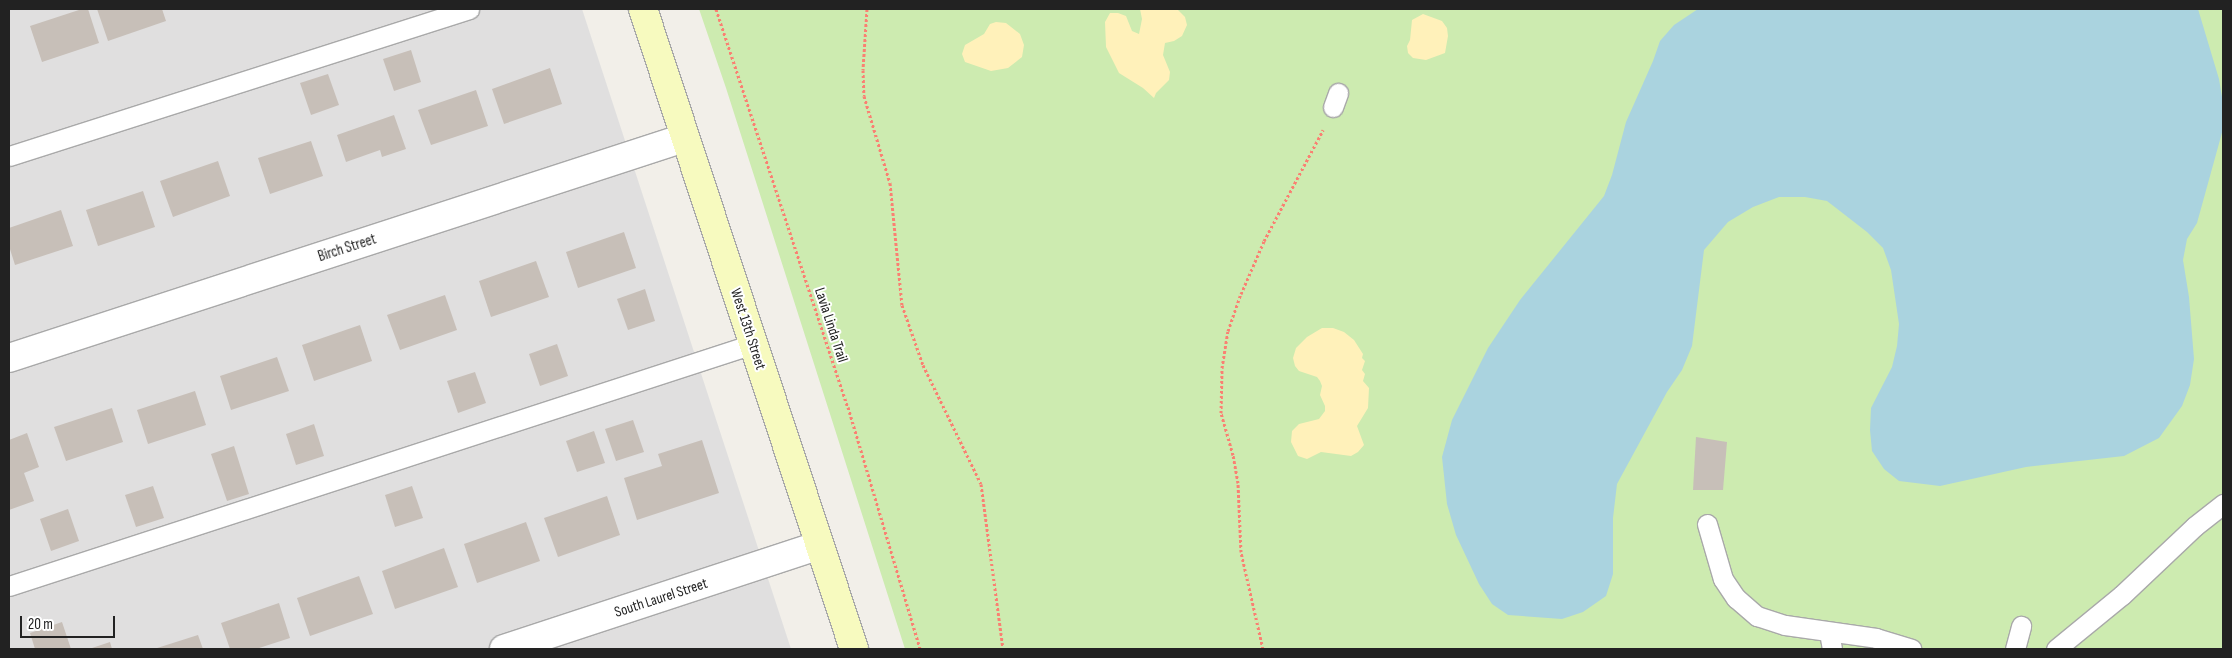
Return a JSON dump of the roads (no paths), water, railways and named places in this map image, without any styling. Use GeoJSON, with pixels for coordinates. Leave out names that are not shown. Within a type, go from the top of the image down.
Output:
{"type":"FeatureCollection","features":[{"type":"Feature","properties":{"kind":"main road","name":"West 13th Street"},"geometry":{"type":"LineString","coordinates":[[643,9],[684,138],[754,344],[818,546],[854,649]]}},
{"type":"Feature","properties":{"kind":"street","name":"Birch Street"},"geometry":{"type":"LineString","coordinates":[[9,358],[684,138]]}},
{"type":"Feature","properties":{"kind":"street","name":"South Laurel Street"},"geometry":{"type":"LineString","coordinates":[[504,649],[818,546]]}},
{"type":"Feature","properties":{"kind":"lane"},"geometry":{"type":"LineString","coordinates":[[9,156],[469,9]]}},
{"type":"Feature","properties":{"kind":"lane"},"geometry":{"type":"LineString","coordinates":[[9,586],[754,344]]}},
{"type":"Feature","properties":{"kind":"lane"},"geometry":{"type":"LineString","coordinates":[[2056,649],[2096,618],[2185,534],[2223,504]]}},
{"type":"Feature","properties":{"kind":"lane"},"geometry":{"type":"LineString","coordinates":[[1707,524],[1723,578],[1736,598],[1757,616],[1830,641],[1876,638],[1911,649]]}},
{"type":"Feature","properties":{"kind":"lane"},"geometry":{"type":"LineString","coordinates":[[2015,649],[2021,626]]}},
{"type":"Feature","properties":{"kind":"water"},"geometry":{"type":"Polygon","coordinates":[[[1698,9],[2198,9],[2219,79],[2223,103],[2223,129],[2197,223],[2187,239],[2183,260],[2189,297],[2194,359],[2190,385],[2182,406],[2159,438],[2124,456],[2026,467],[1940,486],[1899,481],[1884,469],[1872,451],[1870,430],[1871,408],[1892,367],[1897,346],[1899,324],[1891,270],[1883,248],[1867,232],[1827,201],[1805,197],[1779,197],[1753,207],[1728,222],[1704,250],[1692,346],[1682,370],[1667,392],[1617,484],[1613,518],[1613,574],[1606,596],[1583,612],[1562,619],[1508,615],[1492,604],[1479,584],[1456,535],[1447,504],[1442,457],[1452,420],[1488,348],[1520,300],[1604,196],[1612,175],[1626,122],[1660,41],[1674,25],[1698,9]]]}}]}
